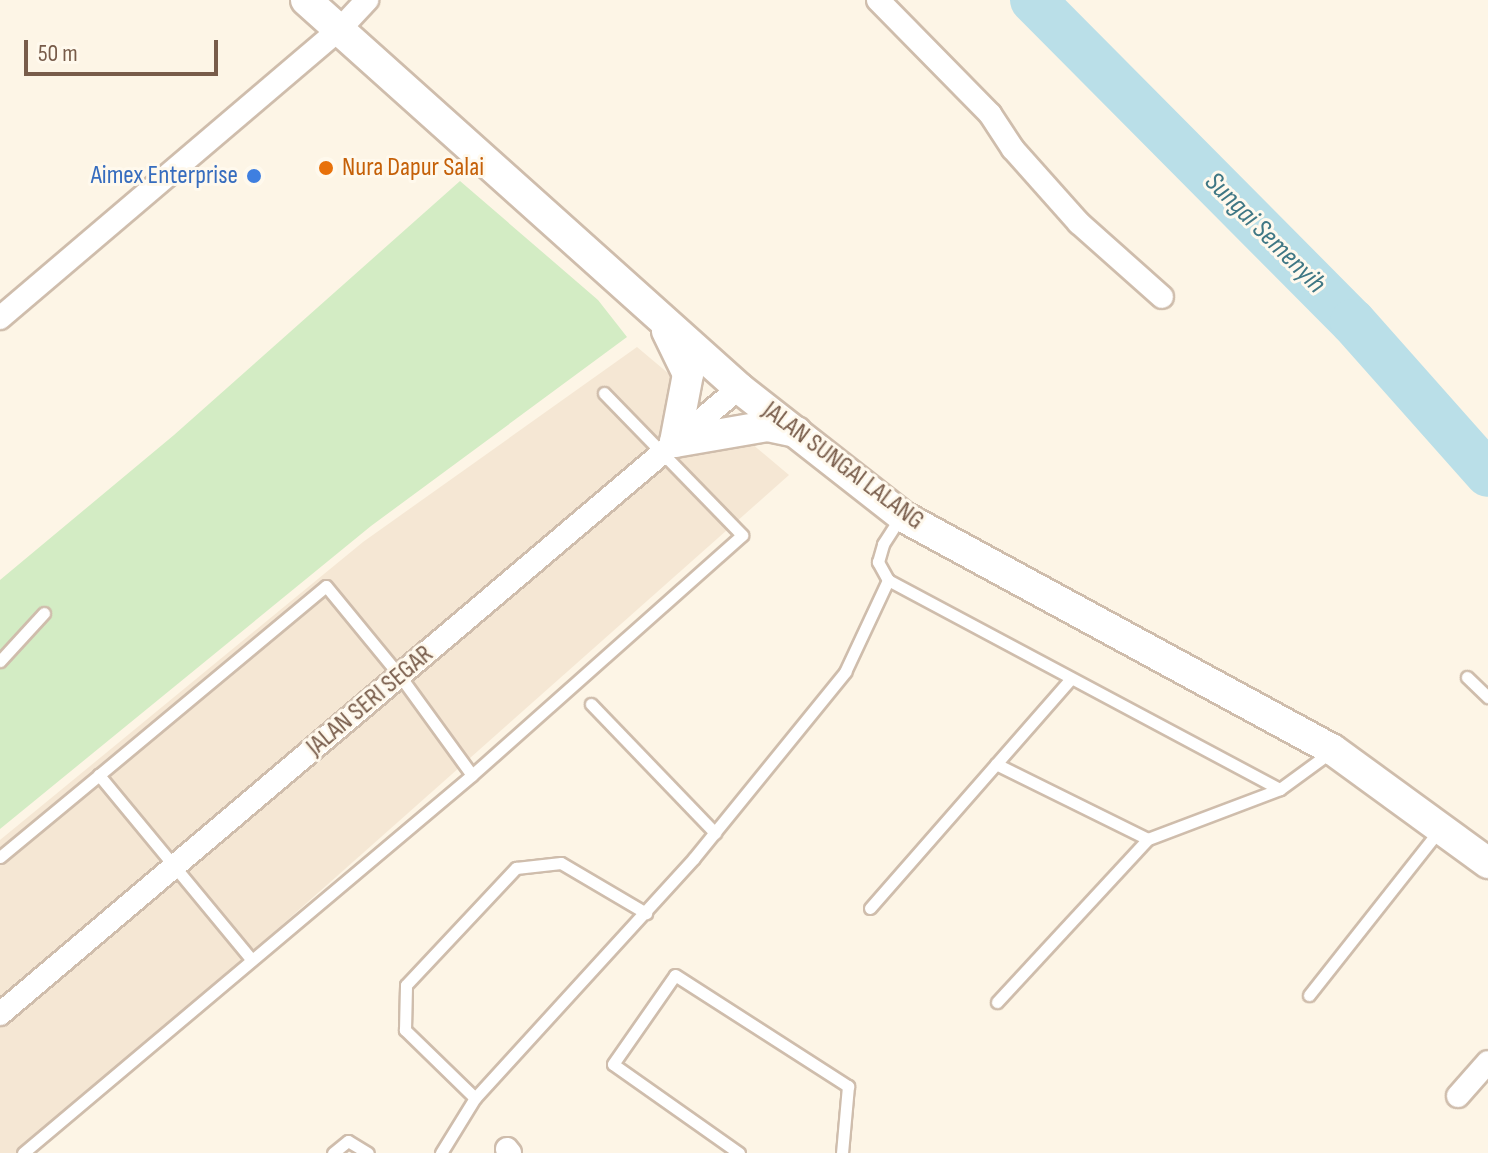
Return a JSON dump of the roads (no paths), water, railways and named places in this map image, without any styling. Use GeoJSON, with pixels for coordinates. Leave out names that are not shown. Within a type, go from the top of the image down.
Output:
{"type":"FeatureCollection","features":[{"type":"Feature","properties":{"kind":"street","name":"JALAN SUNGAI LALANG"},"geometry":{"type":"LineString","coordinates":[[306,0],[739,388],[902,516],[1333,750],[1488,863]]}},
{"type":"Feature","properties":{"kind":"street"},"geometry":{"type":"LineString","coordinates":[[0,318],[340,29],[367,0]]}},
{"type":"Feature","properties":{"kind":"street"},"geometry":{"type":"LineString","coordinates":[[878,0],[990,114],[1013,149],[1079,223],[1162,297]]}},
{"type":"Feature","properties":{"kind":"street"},"geometry":{"type":"LineString","coordinates":[[660,318],[688,374],[669,447],[768,426],[798,433]]}},
{"type":"Feature","properties":{"kind":"street","name":"JALAN SERI SEGAR"},"geometry":{"type":"LineString","coordinates":[[0,1014],[739,388]]}},
{"type":"Feature","properties":{"kind":"street"},"geometry":{"type":"LineString","coordinates":[[1458,1096],[1488,1062]]}},
{"type":"Feature","properties":{"kind":"lane"},"geometry":{"type":"LineString","coordinates":[[23,1153],[472,775],[742,535],[669,447],[604,393]]}},
{"type":"Feature","properties":{"kind":"lane"},"geometry":{"type":"LineString","coordinates":[[902,516],[883,544],[878,562],[888,580],[1280,789]]}},
{"type":"Feature","properties":{"kind":"lane"},"geometry":{"type":"LineString","coordinates":[[441,1153],[475,1098],[646,913],[845,672],[888,580]]}},
{"type":"Feature","properties":{"kind":"lane"},"geometry":{"type":"LineString","coordinates":[[0,857],[326,586],[400,676],[472,775]]}},
{"type":"Feature","properties":{"kind":"lane"},"geometry":{"type":"LineString","coordinates":[[0,661],[44,613]]}},
{"type":"Feature","properties":{"kind":"lane"},"geometry":{"type":"LineString","coordinates":[[1467,677],[1488,697]]}},
{"type":"Feature","properties":{"kind":"lane"},"geometry":{"type":"LineString","coordinates":[[870,908],[1071,678]]}},
{"type":"Feature","properties":{"kind":"lane"},"geometry":{"type":"LineString","coordinates":[[591,704],[715,833]]}},
{"type":"Feature","properties":{"kind":"lane"},"geometry":{"type":"LineString","coordinates":[[997,1002],[1148,839],[1280,789],[1333,750]]}},
{"type":"Feature","properties":{"kind":"lane"},"geometry":{"type":"LineString","coordinates":[[996,764],[1148,839]]}},
{"type":"Feature","properties":{"kind":"lane"},"geometry":{"type":"LineString","coordinates":[[99,775],[251,959]]}},
{"type":"Feature","properties":{"kind":"lane"},"geometry":{"type":"LineString","coordinates":[[1309,995],[1441,827]]}},
{"type":"Feature","properties":{"kind":"lane"},"geometry":{"type":"LineString","coordinates":[[475,1098],[405,1030],[406,985],[516,868],[561,863],[646,913]]}},
{"type":"Feature","properties":{"kind":"lane"},"geometry":{"type":"LineString","coordinates":[[739,1153],[613,1064],[675,975],[848,1086],[842,1153]]}},
{"type":"Feature","properties":{"kind":"lane"},"geometry":{"type":"LineString","coordinates":[[333,1153],[348,1141],[368,1153]]}},
{"type":"Feature","properties":{"kind":"waterway","name":"Sungai Semenyih"},"geometry":{"type":"LineString","coordinates":[[1033,0],[1353,322],[1488,474]]}},
{"type":"Feature","properties":{"kind":"place","name":"Nura Dapur Salai"},"geometry":{"type":"Point","coordinates":[326,168]}},
{"type":"Feature","properties":{"kind":"place","name":"Aimex Enterprise"},"geometry":{"type":"Point","coordinates":[254,176]}}]}
